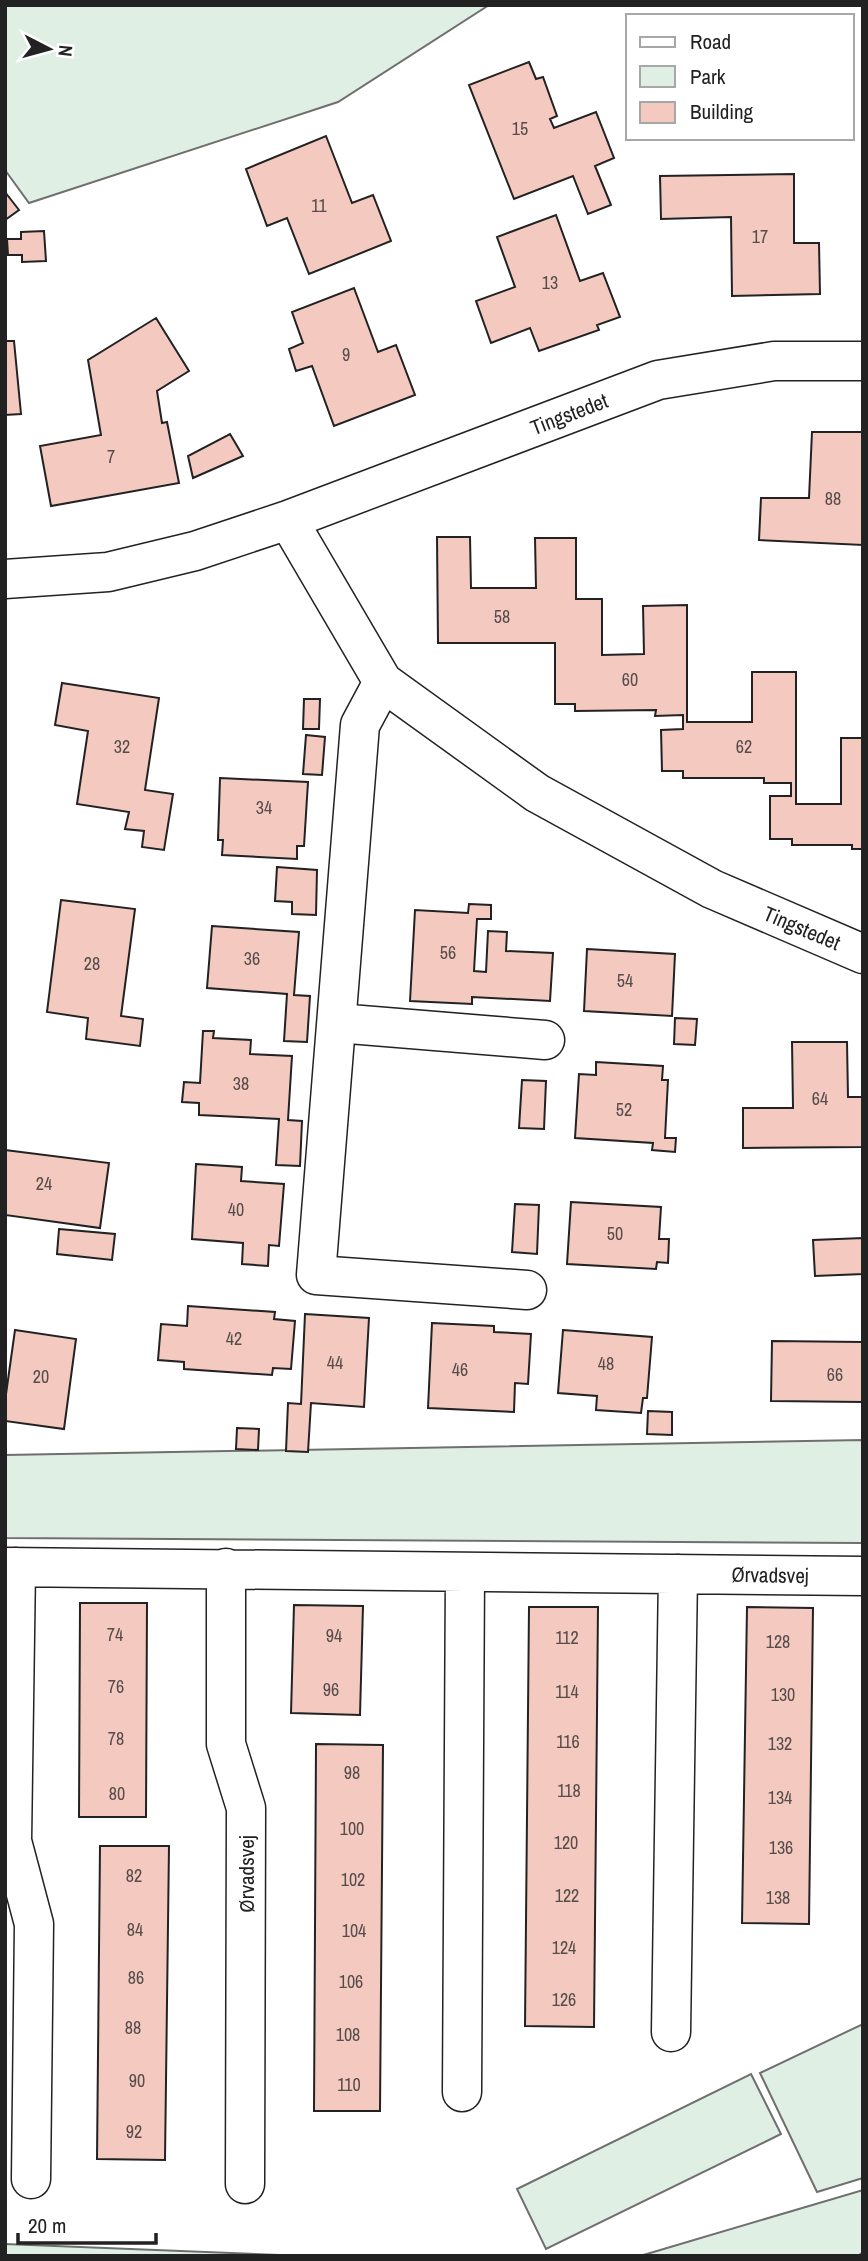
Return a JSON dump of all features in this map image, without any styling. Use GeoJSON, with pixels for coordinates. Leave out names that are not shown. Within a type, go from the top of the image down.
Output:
{"type":"FeatureCollection","features":[{"type":"Feature","properties":{"kind":"street","name":"Tingstedet"},"geometry":{"type":"LineString","coordinates":[[6,587],[108,572],[195,551],[288,520],[658,380],[774,361],[863,361]]}},
{"type":"Feature","properties":{"kind":"street","name":"Tingstedet"},"geometry":{"type":"LineString","coordinates":[[288,520],[383,682],[537,793],[712,889],[863,954]]}},
{"type":"Feature","properties":{"kind":"street"},"geometry":{"type":"LineString","coordinates":[[383,682],[360,725],[316,1275],[527,1290]]}},
{"type":"Feature","properties":{"kind":"street"},"geometry":{"type":"LineString","coordinates":[[337,1023],[545,1040]]}},
{"type":"Feature","properties":{"kind":"street","name":"Ørvadsvej"},"geometry":{"type":"LineString","coordinates":[[31,2179],[34,1924],[12,1841],[11,1567],[863,1576]]}},
{"type":"Feature","properties":{"kind":"street","name":"Ørvadsvej"},"geometry":{"type":"LineString","coordinates":[[226,1568],[226,1745],[246,1808],[245,2184]]}},
{"type":"Feature","properties":{"kind":"street"},"geometry":{"type":"LineString","coordinates":[[462,2092],[465,1572]]}},
{"type":"Feature","properties":{"kind":"street"},"geometry":{"type":"LineString","coordinates":[[671,2032],[678,1574]]}},
{"type":"Feature","properties":{"kind":"green space"},"geometry":{"type":"Polygon","coordinates":[[[5,5],[489,5],[338,102],[29,203],[5,170],[5,5]]]}},
{"type":"Feature","properties":{"kind":"green space"},"geometry":{"type":"Polygon","coordinates":[[[863,1440],[863,1543],[5,1538],[5,1455],[863,1440]]]}},
{"type":"Feature","properties":{"kind":"green space"},"geometry":{"type":"Polygon","coordinates":[[[863,2024],[863,2178],[817,2192],[760,2073],[863,2024]]]}},
{"type":"Feature","properties":{"kind":"green space"},"geometry":{"type":"Polygon","coordinates":[[[751,2074],[781,2134],[546,2249],[517,2189],[751,2074]]]}},
{"type":"Feature","properties":{"kind":"green space"},"geometry":{"type":"Polygon","coordinates":[[[863,2190],[863,2252],[858,2256],[640,2256],[863,2190]]]}},
{"type":"Feature","properties":{"kind":"green space"},"geometry":{"type":"Polygon","coordinates":[[[5,2244],[305,2256],[5,2256],[5,2244]]]}},
{"type":"Feature","properties":{"kind":"building"},"geometry":{"type":"Polygon","coordinates":[[[529,62],[536,79],[543,77],[557,116],[550,119],[554,128],[596,112],[614,158],[595,166],[611,205],[588,214],[573,176],[514,199],[469,85],[529,62]]]}},
{"type":"Feature","properties":{"kind":"building"},"geometry":{"type":"Polygon","coordinates":[[[326,136],[352,203],[373,195],[391,241],[309,274],[287,218],[267,226],[246,169],[326,136]]]}},
{"type":"Feature","properties":{"kind":"building"},"geometry":{"type":"Polygon","coordinates":[[[794,174],[794,243],[819,243],[820,294],[732,296],[731,217],[661,219],[660,176],[794,174]]]}},
{"type":"Feature","properties":{"kind":"building"},"geometry":{"type":"Polygon","coordinates":[[[5,192],[19,210],[5,220],[5,192]]]}},
{"type":"Feature","properties":{"kind":"building"},"geometry":{"type":"Polygon","coordinates":[[[556,215],[580,281],[603,273],[620,317],[597,325],[599,330],[539,351],[530,328],[491,343],[476,301],[515,287],[497,237],[556,215]]]}},
{"type":"Feature","properties":{"kind":"building"},"geometry":{"type":"Polygon","coordinates":[[[44,231],[46,261],[22,262],[22,255],[8,255],[7,239],[21,239],[21,232],[44,231]]]}},
{"type":"Feature","properties":{"kind":"building"},"geometry":{"type":"Polygon","coordinates":[[[354,288],[378,352],[396,345],[415,395],[334,426],[312,366],[296,371],[289,349],[303,343],[292,312],[354,288]]]}},
{"type":"Feature","properties":{"kind":"building"},"geometry":{"type":"Polygon","coordinates":[[[156,318],[189,371],[157,391],[162,423],[167,422],[179,483],[51,506],[40,446],[101,435],[88,360],[156,318]]]}},
{"type":"Feature","properties":{"kind":"building"},"geometry":{"type":"Polygon","coordinates":[[[5,341],[14,341],[21,414],[5,415],[5,341]]]}},
{"type":"Feature","properties":{"kind":"building"},"geometry":{"type":"Polygon","coordinates":[[[812,432],[863,432],[863,545],[759,540],[761,498],[809,498],[812,432]]]}},
{"type":"Feature","properties":{"kind":"building"},"geometry":{"type":"Polygon","coordinates":[[[230,434],[243,456],[193,478],[188,456],[230,434]]]}},
{"type":"Feature","properties":{"kind":"building"},"geometry":{"type":"Polygon","coordinates":[[[437,537],[470,537],[471,588],[536,588],[535,538],[576,538],[576,599],[602,599],[602,655],[644,654],[643,606],[687,605],[687,722],[752,722],[752,672],[796,672],[796,804],[841,804],[841,738],[863,738],[863,849],[852,849],[852,845],[792,845],[792,839],[770,839],[770,796],[791,796],[791,783],[764,783],[764,778],[683,778],[683,771],[662,771],[661,730],[683,729],[683,715],[655,716],[656,710],[575,711],[575,704],[555,704],[555,643],[438,643],[437,537]]]}},
{"type":"Feature","properties":{"kind":"building"},"geometry":{"type":"Polygon","coordinates":[[[62,683],[159,698],[145,790],[173,794],[164,850],[142,847],[144,831],[125,829],[129,812],[77,804],[88,731],[55,725],[62,683]]]}},
{"type":"Feature","properties":{"kind":"building"},"geometry":{"type":"Polygon","coordinates":[[[304,699],[320,699],[319,729],[303,729],[304,699]]]}},
{"type":"Feature","properties":{"kind":"building"},"geometry":{"type":"Polygon","coordinates":[[[306,735],[325,737],[322,775],[303,774],[306,735]]]}},
{"type":"Feature","properties":{"kind":"building"},"geometry":{"type":"Polygon","coordinates":[[[220,778],[308,782],[304,846],[297,846],[297,859],[222,855],[223,840],[218,840],[220,778]]]}},
{"type":"Feature","properties":{"kind":"building"},"geometry":{"type":"Polygon","coordinates":[[[277,867],[317,870],[316,915],[292,914],[292,902],[275,901],[277,867]]]}},
{"type":"Feature","properties":{"kind":"building"},"geometry":{"type":"Polygon","coordinates":[[[61,900],[135,909],[121,1016],[143,1019],[140,1046],[86,1039],[88,1018],[47,1012],[61,900]]]}},
{"type":"Feature","properties":{"kind":"building"},"geometry":{"type":"Polygon","coordinates":[[[469,904],[491,905],[491,919],[477,919],[474,971],[486,972],[488,931],[507,932],[506,951],[553,953],[550,1001],[472,997],[472,1004],[410,1001],[415,910],[468,913],[469,904]]]}},
{"type":"Feature","properties":{"kind":"building"},"geometry":{"type":"Polygon","coordinates":[[[212,926],[299,932],[294,995],[310,996],[307,1042],[284,1041],[287,994],[207,988],[212,926]]]}},
{"type":"Feature","properties":{"kind":"building"},"geometry":{"type":"Polygon","coordinates":[[[587,949],[675,954],[672,1016],[584,1011],[587,949]]]}},
{"type":"Feature","properties":{"kind":"building"},"geometry":{"type":"Polygon","coordinates":[[[675,1018],[697,1019],[695,1045],[674,1044],[675,1018]]]}},
{"type":"Feature","properties":{"kind":"building"},"geometry":{"type":"Polygon","coordinates":[[[203,1031],[214,1031],[213,1038],[251,1040],[250,1054],[292,1056],[288,1120],[302,1121],[300,1166],[276,1165],[279,1119],[199,1115],[199,1103],[182,1102],[184,1082],[200,1083],[203,1031]]]}},
{"type":"Feature","properties":{"kind":"building"},"geometry":{"type":"Polygon","coordinates":[[[792,1042],[847,1042],[848,1097],[863,1097],[863,1147],[743,1148],[743,1108],[793,1108],[792,1042]]]}},
{"type":"Feature","properties":{"kind":"building"},"geometry":{"type":"Polygon","coordinates":[[[596,1062],[663,1066],[662,1080],[668,1080],[665,1138],[676,1138],[675,1152],[652,1150],[653,1143],[575,1138],[579,1074],[596,1075],[596,1062]]]}},
{"type":"Feature","properties":{"kind":"building"},"geometry":{"type":"Polygon","coordinates":[[[522,1080],[546,1081],[544,1129],[519,1128],[522,1080]]]}},
{"type":"Feature","properties":{"kind":"building"},"geometry":{"type":"Polygon","coordinates":[[[5,1150],[109,1163],[100,1228],[5,1215],[5,1150]]]}},
{"type":"Feature","properties":{"kind":"building"},"geometry":{"type":"Polygon","coordinates":[[[196,1164],[242,1167],[241,1181],[284,1184],[279,1246],[269,1245],[268,1266],[242,1264],[243,1243],[192,1239],[196,1164]]]}},
{"type":"Feature","properties":{"kind":"building"},"geometry":{"type":"Polygon","coordinates":[[[571,1202],[661,1207],[659,1239],[669,1239],[668,1263],[657,1262],[656,1269],[567,1264],[571,1202]]]}},
{"type":"Feature","properties":{"kind":"building"},"geometry":{"type":"Polygon","coordinates":[[[515,1204],[539,1205],[537,1254],[512,1252],[515,1204]]]}},
{"type":"Feature","properties":{"kind":"building"},"geometry":{"type":"Polygon","coordinates":[[[59,1229],[115,1234],[112,1260],[57,1254],[59,1229]]]}},
{"type":"Feature","properties":{"kind":"building"},"geometry":{"type":"Polygon","coordinates":[[[863,1238],[863,1274],[815,1276],[813,1240],[863,1238]]]}},
{"type":"Feature","properties":{"kind":"building"},"geometry":{"type":"Polygon","coordinates":[[[188,1306],[275,1312],[274,1319],[295,1321],[291,1369],[273,1368],[272,1375],[184,1369],[184,1362],[158,1360],[161,1324],[187,1326],[188,1306]]]}},
{"type":"Feature","properties":{"kind":"building"},"geometry":{"type":"Polygon","coordinates":[[[305,1314],[369,1318],[364,1407],[311,1403],[308,1452],[286,1451],[288,1403],[301,1404],[305,1314]]]}},
{"type":"Feature","properties":{"kind":"building"},"geometry":{"type":"Polygon","coordinates":[[[432,1323],[494,1326],[494,1332],[531,1334],[528,1384],[515,1383],[514,1412],[428,1408],[432,1323]]]}},
{"type":"Feature","properties":{"kind":"building"},"geometry":{"type":"Polygon","coordinates":[[[15,1330],[76,1339],[64,1429],[5,1421],[5,1401],[15,1330]]]}},
{"type":"Feature","properties":{"kind":"building"},"geometry":{"type":"Polygon","coordinates":[[[563,1330],[652,1337],[647,1398],[643,1398],[641,1413],[596,1410],[597,1396],[558,1393],[563,1330]]]}},
{"type":"Feature","properties":{"kind":"building"},"geometry":{"type":"Polygon","coordinates":[[[772,1341],[863,1342],[863,1402],[771,1401],[772,1341]]]}},
{"type":"Feature","properties":{"kind":"building"},"geometry":{"type":"Polygon","coordinates":[[[648,1411],[672,1412],[672,1435],[647,1434],[648,1411]]]}},
{"type":"Feature","properties":{"kind":"building"},"geometry":{"type":"Polygon","coordinates":[[[237,1428],[259,1429],[258,1450],[236,1449],[237,1428]]]}},
{"type":"Feature","properties":{"kind":"building"},"geometry":{"type":"Polygon","coordinates":[[[80,1603],[147,1603],[146,1817],[79,1817],[80,1603]]]}},
{"type":"Feature","properties":{"kind":"building"},"geometry":{"type":"Polygon","coordinates":[[[294,1605],[363,1606],[360,1715],[291,1713],[294,1605]]]}},
{"type":"Feature","properties":{"kind":"building"},"geometry":{"type":"Polygon","coordinates":[[[529,1607],[598,1607],[594,2027],[525,2026],[529,1607]]]}},
{"type":"Feature","properties":{"kind":"building"},"geometry":{"type":"Polygon","coordinates":[[[747,1607],[813,1608],[809,1924],[742,1923],[747,1607]]]}},
{"type":"Feature","properties":{"kind":"building"},"geometry":{"type":"Polygon","coordinates":[[[316,1744],[383,1745],[380,2111],[314,2111],[316,1744]]]}},
{"type":"Feature","properties":{"kind":"building"},"geometry":{"type":"Polygon","coordinates":[[[100,1846],[169,1846],[165,2160],[97,2159],[100,1846]]]}}]}
